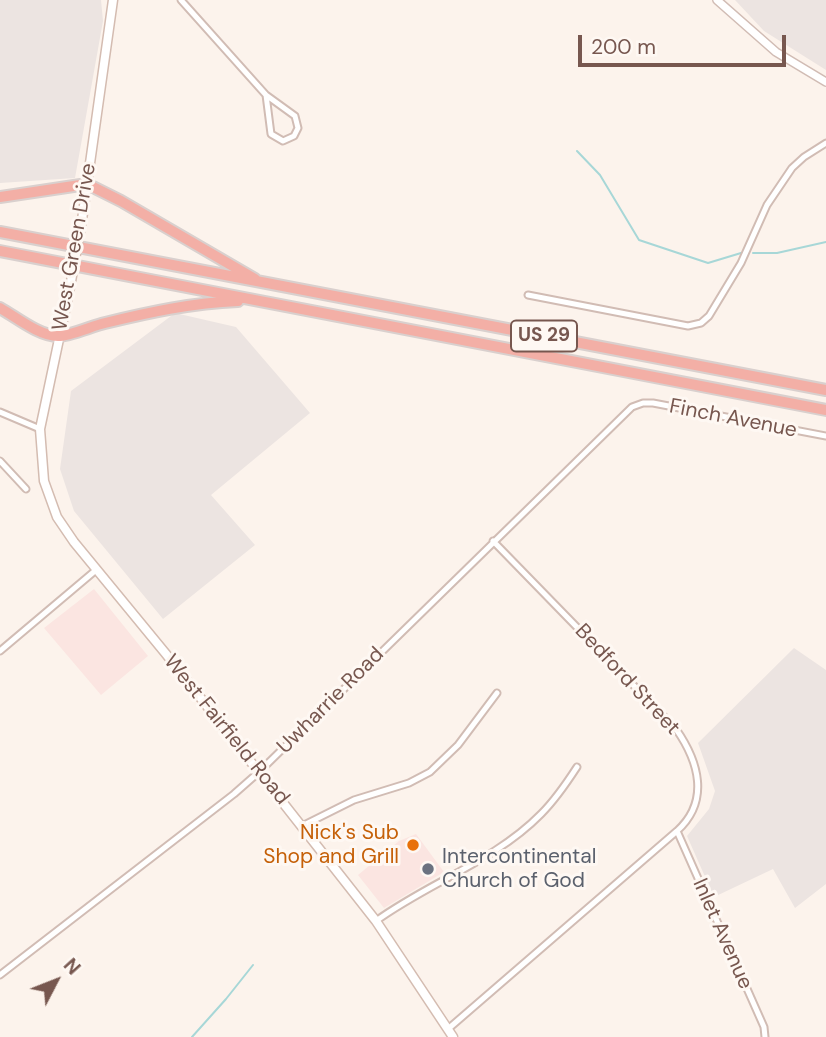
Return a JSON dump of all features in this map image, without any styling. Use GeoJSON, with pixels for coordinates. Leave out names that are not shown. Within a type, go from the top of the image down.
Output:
{"type":"FeatureCollection","features":[{"type":"Feature","properties":{"kind":"highway"},"geometry":{"type":"LineString","coordinates":[[0,197],[87,184],[262,283]]}},
{"type":"Feature","properties":{"kind":"highway","name":"US 29"},"geometry":{"type":"LineString","coordinates":[[0,232],[826,390]]}},
{"type":"Feature","properties":{"kind":"highway","name":"US 29"},"geometry":{"type":"LineString","coordinates":[[0,251],[826,410]]}},
{"type":"Feature","properties":{"kind":"highway"},"geometry":{"type":"LineString","coordinates":[[0,308],[44,333],[59,336],[163,309],[197,303],[255,301]]}},
{"type":"Feature","properties":{"kind":"main road","name":"West Green Drive"},"geometry":{"type":"LineString","coordinates":[[47,492],[41,467],[40,429],[82,220],[113,0]]}},
{"type":"Feature","properties":{"kind":"main road","name":"West Fairfield Road"},"geometry":{"type":"LineString","coordinates":[[47,492],[64,529],[376,922],[450,1033]]}},
{"type":"Feature","properties":{"kind":"street"},"geometry":{"type":"LineString","coordinates":[[181,0],[266,95],[298,120],[297,132],[287,140],[274,138],[268,130],[266,95]]}},
{"type":"Feature","properties":{"kind":"street"},"geometry":{"type":"LineString","coordinates":[[717,0],[776,52],[826,82]]}},
{"type":"Feature","properties":{"kind":"street"},"geometry":{"type":"LineString","coordinates":[[528,295],[688,326],[701,323],[709,316],[741,264],[775,191],[792,168],[826,142]]}},
{"type":"Feature","properties":{"kind":"street","name":"Finch Avenue"},"geometry":{"type":"LineString","coordinates":[[641,404],[653,403],[826,436]]}},
{"type":"Feature","properties":{"kind":"street","name":"Uwharrie Road"},"geometry":{"type":"LineString","coordinates":[[0,975],[259,772],[617,421],[632,407],[641,404]]}},
{"type":"Feature","properties":{"kind":"street"},"geometry":{"type":"LineString","coordinates":[[0,412],[40,429]]}},
{"type":"Feature","properties":{"kind":"street"},"geometry":{"type":"LineString","coordinates":[[0,461],[26,489]]}},
{"type":"Feature","properties":{"kind":"street","name":"Bedford Street"},"geometry":{"type":"LineString","coordinates":[[450,1033],[677,831],[690,818],[698,800],[695,766],[682,737],[671,723],[493,541]]}},
{"type":"Feature","properties":{"kind":"street"},"geometry":{"type":"LineString","coordinates":[[0,650],[96,570]]}},
{"type":"Feature","properties":{"kind":"street"},"geometry":{"type":"LineString","coordinates":[[302,826],[354,800],[409,783],[430,772],[458,746],[497,693]]}},
{"type":"Feature","properties":{"kind":"street"},"geometry":{"type":"LineString","coordinates":[[376,922],[521,832],[540,816],[561,792],[577,766]]}},
{"type":"Feature","properties":{"kind":"street","name":"Inlet Avenue"},"geometry":{"type":"LineString","coordinates":[[677,831],[764,1027],[765,1037]]}},
{"type":"Feature","properties":{"kind":"shaded area"},"geometry":{"type":"Polygon","coordinates":[[[0,0],[101,0],[103,21],[75,178],[0,183],[0,0]]]}},
{"type":"Feature","properties":{"kind":"shaded area"},"geometry":{"type":"Polygon","coordinates":[[[735,0],[826,0],[826,70],[764,31],[735,0]]]}},
{"type":"Feature","properties":{"kind":"shaded area"},"geometry":{"type":"Polygon","coordinates":[[[175,313],[236,327],[310,413],[211,495],[255,545],[163,619],[74,511],[60,469],[71,391],[175,313]]]}},
{"type":"Feature","properties":{"kind":"shaded area"},"geometry":{"type":"Polygon","coordinates":[[[94,589],[148,656],[101,695],[44,628],[94,589]]]}},
{"type":"Feature","properties":{"kind":"shaded area"},"geometry":{"type":"Polygon","coordinates":[[[794,648],[826,670],[826,884],[795,908],[773,869],[714,897],[687,836],[709,809],[715,791],[698,743],[794,648]]]}},
{"type":"Feature","properties":{"kind":"shaded area"},"geometry":{"type":"Polygon","coordinates":[[[416,834],[444,872],[384,908],[358,875],[399,841],[416,834]]]}},
{"type":"Feature","properties":{"kind":"waterway"},"geometry":{"type":"LineString","coordinates":[[577,151],[600,175],[639,240],[708,263],[741,253]]}},
{"type":"Feature","properties":{"kind":"waterway"},"geometry":{"type":"LineString","coordinates":[[753,253],[777,253],[826,242]]}},
{"type":"Feature","properties":{"kind":"waterway"},"geometry":{"type":"LineString","coordinates":[[192,1037],[253,965]]}},
{"type":"Feature","properties":{"kind":"place","name":"Nick's Sub Shop and Grill"},"geometry":{"type":"Point","coordinates":[413,845]}},
{"type":"Feature","properties":{"kind":"place","name":"Intercontinental Church of God"},"geometry":{"type":"Point","coordinates":[428,869]}}]}
